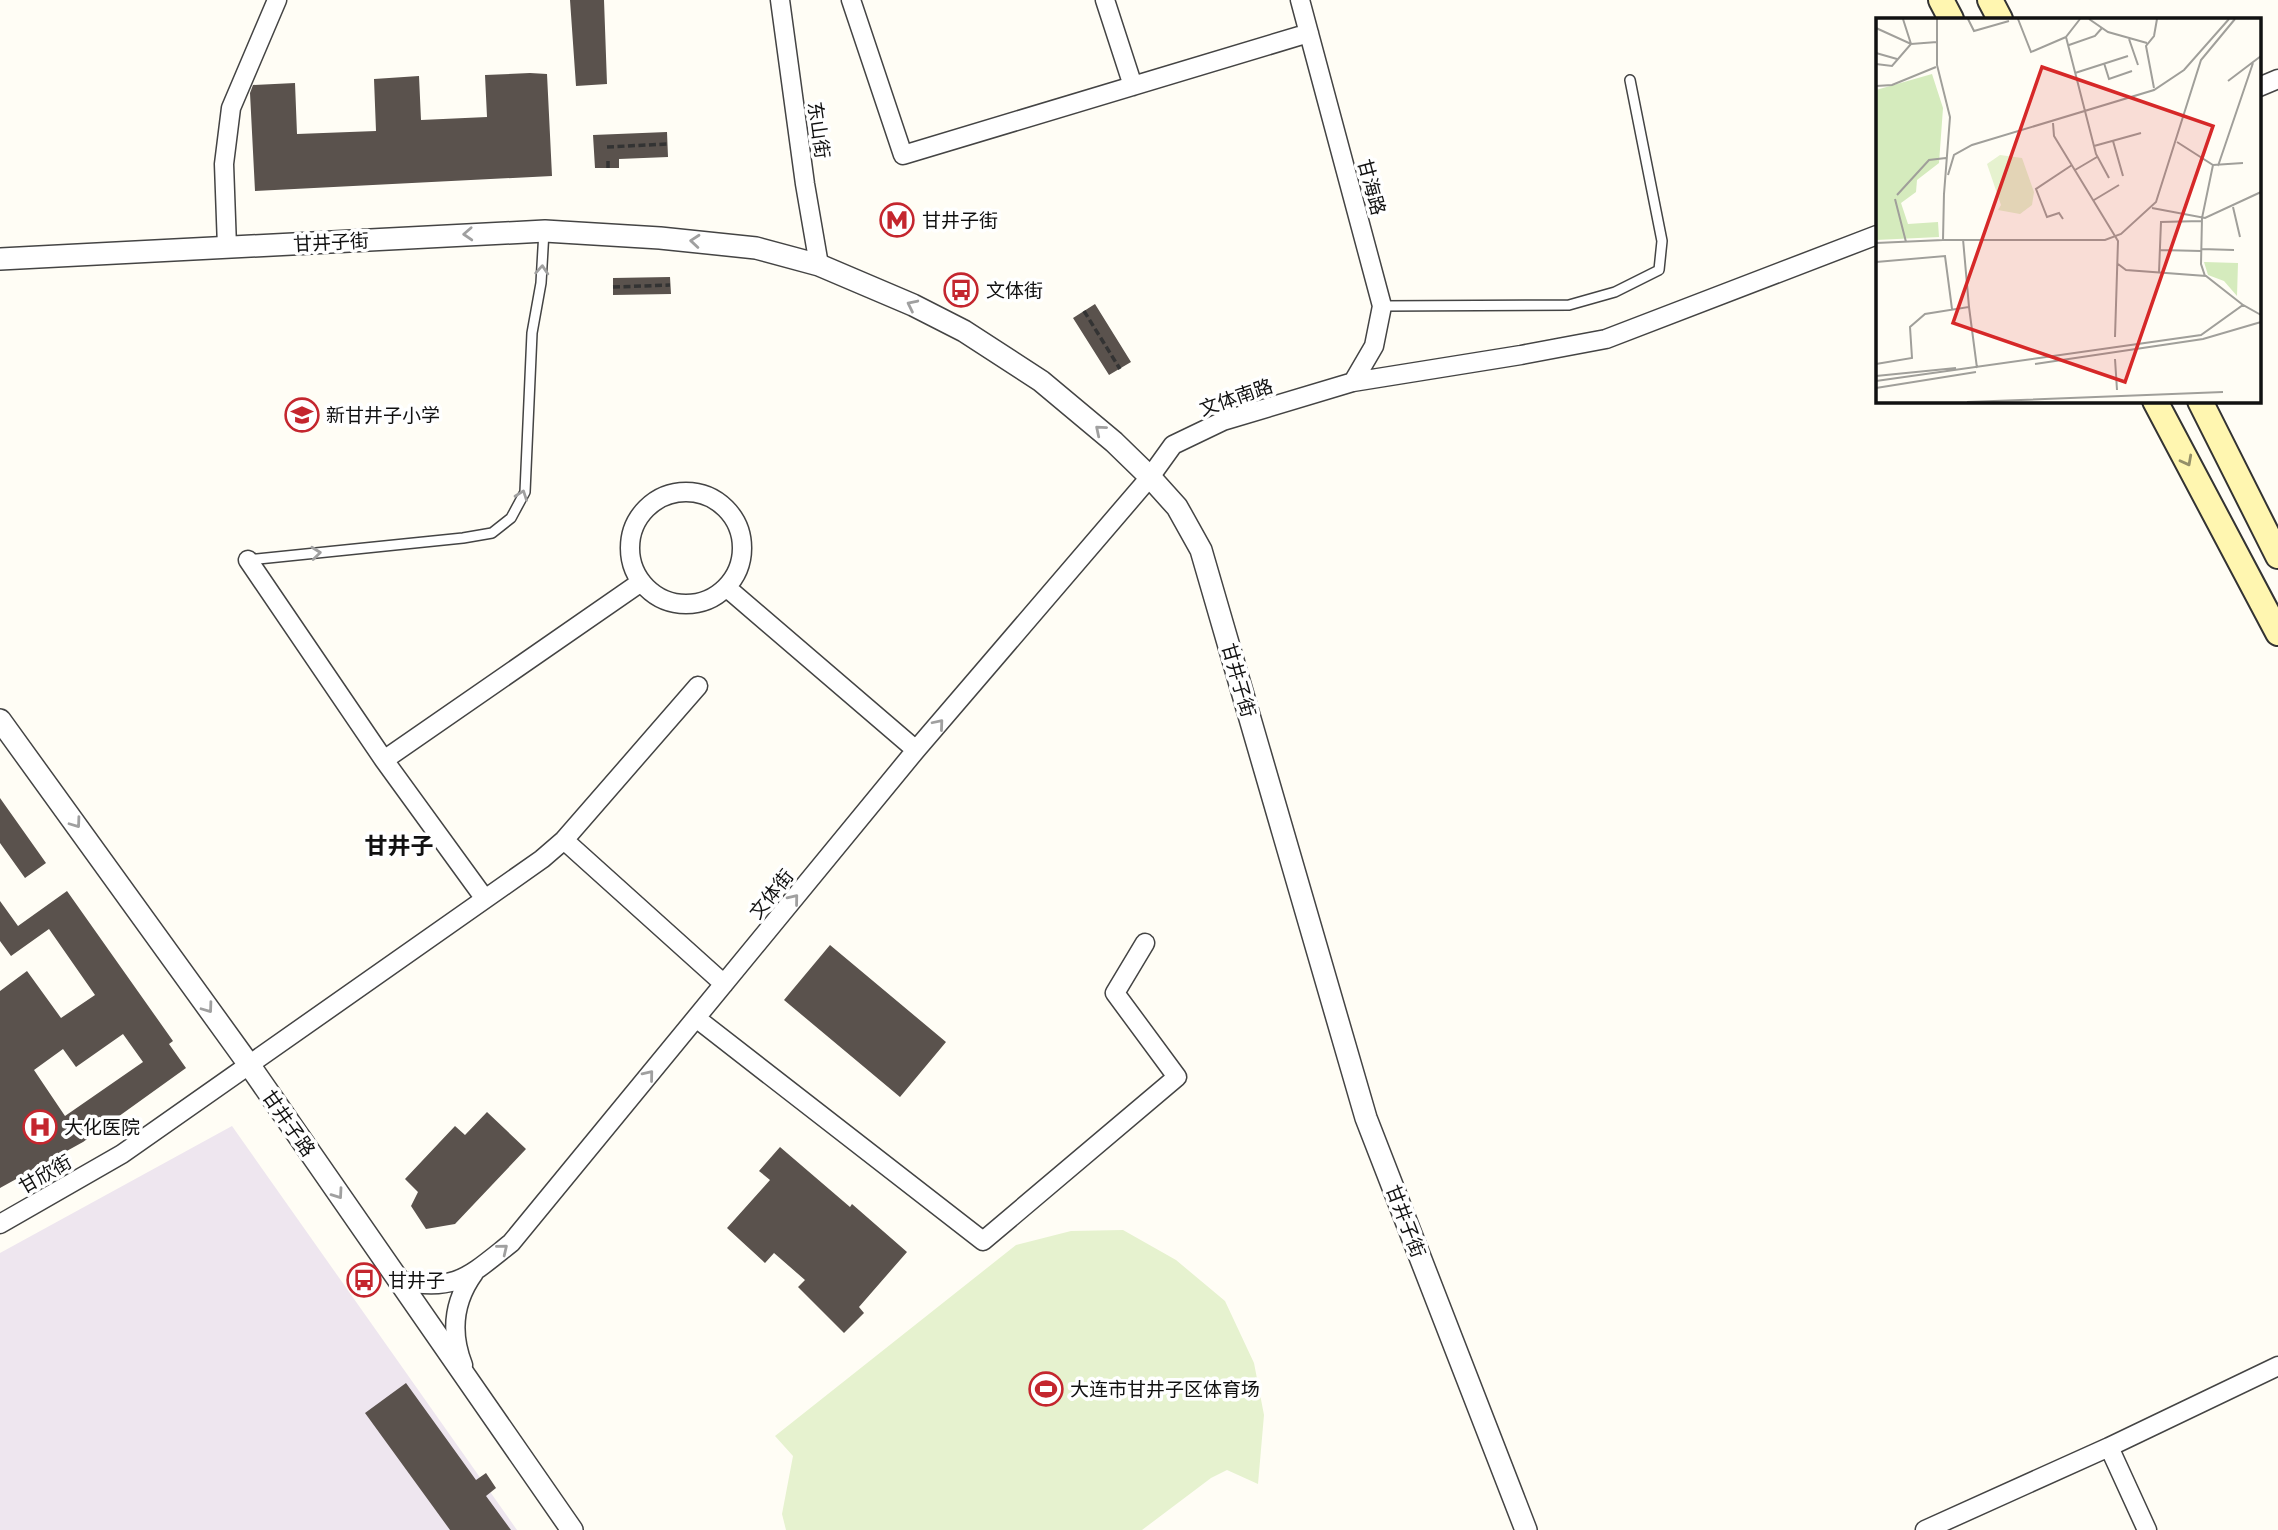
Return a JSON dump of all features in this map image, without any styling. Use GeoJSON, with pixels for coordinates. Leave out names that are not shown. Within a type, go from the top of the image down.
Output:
{"type":"FeatureCollection","features":[{"type":"Feature","properties":{"kind":"main road"},"geometry":{"type":"LineString","coordinates":[[1941,0],[1950,18]]}},
{"type":"Feature","properties":{"kind":"main road"},"geometry":{"type":"LineString","coordinates":[[1990,0],[1999,18]]}},
{"type":"Feature","properties":{"kind":"main road"},"geometry":{"type":"LineString","coordinates":[[2156,402],[2278,633]]}},
{"type":"Feature","properties":{"kind":"main road"},"geometry":{"type":"LineString","coordinates":[[2201,402],[2278,556]]}},
{"type":"Feature","properties":{"kind":"street"},"geometry":{"type":"LineString","coordinates":[[227,247],[224,164],[231,108],[277,0]]}},
{"type":"Feature","properties":{"kind":"street","name":"东山街"},"geometry":{"type":"LineString","coordinates":[[780,0],[819,265]]}},
{"type":"Feature","properties":{"kind":"street"},"geometry":{"type":"LineString","coordinates":[[851,0],[903,155],[1309,33]]}},
{"type":"Feature","properties":{"kind":"street"},"geometry":{"type":"LineString","coordinates":[[1105,0],[1133,86]]}},
{"type":"Feature","properties":{"kind":"street","name":"甘海路"},"geometry":{"type":"LineString","coordinates":[[1300,0],[1382,306],[1374,346],[1353,382]]}},
{"type":"Feature","properties":{"kind":"street"},"geometry":{"type":"LineString","coordinates":[[2260,87],[2278,79]]}},
{"type":"Feature","properties":{"kind":"street","name":"甘井子街"},"geometry":{"type":"LineString","coordinates":[[0,259],[545,231],[708,242],[756,248],[819,265],[913,305],[964,331],[1041,381],[1114,442],[1150,477],[1177,507],[1201,550],[1366,1118],[1527,1530]]}},
{"type":"Feature","properties":{"kind":"street","name":"文体南路"},"geometry":{"type":"LineString","coordinates":[[1150,477],[1173,445],[1223,421],[1353,382],[1606,339],[1876,235]]}},
{"type":"Feature","properties":{"kind":"street","name":"文体街"},"geometry":{"type":"LineString","coordinates":[[397,1280],[423,1285],[450,1283],[474,1273],[511,1243],[916,750],[1150,477]]}},
{"type":"Feature","properties":{"kind":"street"},"geometry":{"type":"LineString","coordinates":[[674,492],[709,496],[724,506],[735,520],[742,555],[737,572],[726,587],[711,598],[693,604],[673,603],[656,595],[641,582],[632,565],[630,546],[634,527],[644,510],[657,499],[674,492]]}},
{"type":"Feature","properties":{"kind":"street"},"geometry":{"type":"LineString","coordinates":[[248,560],[384,760],[485,899]]}},
{"type":"Feature","properties":{"kind":"street"},"geometry":{"type":"LineString","coordinates":[[384,760],[641,582]]}},
{"type":"Feature","properties":{"kind":"street"},"geometry":{"type":"LineString","coordinates":[[726,587],[916,750]]}},
{"type":"Feature","properties":{"kind":"street","name":"甘欣街"},"geometry":{"type":"LineString","coordinates":[[0,1224],[122,1154],[542,859],[564,840],[698,687]]}},
{"type":"Feature","properties":{"kind":"street","name":"甘井子路"},"geometry":{"type":"LineString","coordinates":[[0,720],[250,1066],[572,1530]]}},
{"type":"Feature","properties":{"kind":"street"},"geometry":{"type":"LineString","coordinates":[[564,840],[724,984]]}},
{"type":"Feature","properties":{"kind":"street"},"geometry":{"type":"LineString","coordinates":[[696,1018],[983,1241],[1177,1077],[1115,993],[1145,943]]}},
{"type":"Feature","properties":{"kind":"street"},"geometry":{"type":"LineString","coordinates":[[471,1384],[456,1348],[454,1328],[463,1288],[474,1273]]}},
{"type":"Feature","properties":{"kind":"street"},"geometry":{"type":"LineString","coordinates":[[1925,1530],[2109,1447],[2278,1366]]}},
{"type":"Feature","properties":{"kind":"street"},"geometry":{"type":"LineString","coordinates":[[2109,1447],[2147,1530]]}},
{"type":"Feature","properties":{"kind":"lane"},"geometry":{"type":"LineString","coordinates":[[1382,306],[1569,305],[1615,292],[1659,270],[1661,242],[1630,80]]}},
{"type":"Feature","properties":{"kind":"lane"},"geometry":{"type":"LineString","coordinates":[[248,560],[463,538],[492,533],[512,518],[526,492],[532,333],[541,283],[545,231]]}},
{"type":"Feature","properties":{"kind":"path"},"geometry":{"type":"LineString","coordinates":[[607,147],[667,144]]}},
{"type":"Feature","properties":{"kind":"path"},"geometry":{"type":"LineString","coordinates":[[608,161],[608,168]]}},
{"type":"Feature","properties":{"kind":"path"},"geometry":{"type":"LineString","coordinates":[[613,287],[670,285]]}},
{"type":"Feature","properties":{"kind":"path"},"geometry":{"type":"LineString","coordinates":[[1084,311],[1120,369]]}},
{"type":"Feature","properties":{"kind":"shaded area"},"geometry":{"type":"Polygon","coordinates":[[[232,1126],[517,1530],[0,1530],[0,1253],[232,1126]]]}},
{"type":"Feature","properties":{"kind":"green space","name":"大连市甘井子区体育场"},"geometry":{"type":"Polygon","coordinates":[[[1123,1230],[1176,1260],[1225,1301],[1254,1363],[1264,1415],[1258,1484],[1227,1470],[1211,1478],[1142,1530],[786,1530],[782,1514],[793,1456],[775,1436],[1016,1245],[1071,1231],[1123,1230]]]}},
{"type":"Feature","properties":{"kind":"building"},"geometry":{"type":"Polygon","coordinates":[[[570,0],[604,0],[607,84],[576,86],[570,0]]]}},
{"type":"Feature","properties":{"kind":"building"},"geometry":{"type":"Polygon","coordinates":[[[547,74],[552,176],[255,191],[250,93],[253,85],[295,83],[297,134],[376,131],[374,79],[419,76],[421,120],[487,117],[485,75],[547,74]]]}},
{"type":"Feature","properties":{"kind":"building"},"geometry":{"type":"Polygon","coordinates":[[[667,132],[668,157],[619,159],[619,168],[595,168],[593,135],[667,132]]]}},
{"type":"Feature","properties":{"kind":"building"},"geometry":{"type":"Polygon","coordinates":[[[670,277],[671,294],[613,295],[613,278],[670,277]]]}},
{"type":"Feature","properties":{"kind":"building"},"geometry":{"type":"Polygon","coordinates":[[[1095,304],[1131,362],[1109,375],[1073,318],[1095,304]]]}},
{"type":"Feature","properties":{"kind":"building"},"geometry":{"type":"Polygon","coordinates":[[[0,798],[46,863],[25,878],[0,843],[0,798]]]}},
{"type":"Feature","properties":{"kind":"building"},"geometry":{"type":"Polygon","coordinates":[[[67,891],[173,1041],[169,1044],[186,1068],[83,1142],[0,1188],[0,991],[27,971],[61,1018],[95,995],[49,929],[11,956],[0,941],[0,901],[18,926],[67,891]],[[123,1034],[76,1067],[63,1049],[34,1070],[65,1116],[143,1062],[123,1034]]]}},
{"type":"Feature","properties":{"kind":"building"},"geometry":{"type":"Polygon","coordinates":[[[830,945],[946,1042],[900,1097],[784,1000],[830,945]]]}},
{"type":"Feature","properties":{"kind":"building"},"geometry":{"type":"Polygon","coordinates":[[[487,1112],[526,1149],[455,1224],[426,1229],[411,1206],[418,1192],[405,1179],[455,1126],[465,1135],[487,1112]]]}},
{"type":"Feature","properties":{"kind":"building"},"geometry":{"type":"Polygon","coordinates":[[[780,1147],[907,1252],[859,1307],[864,1313],[844,1333],[798,1287],[805,1280],[774,1253],[765,1263],[727,1228],[770,1180],[759,1171],[780,1147]]]}},
{"type":"Feature","properties":{"kind":"building"},"geometry":{"type":"Polygon","coordinates":[[[406,1383],[476,1480],[486,1473],[496,1488],[486,1496],[511,1530],[450,1530],[365,1413],[406,1383]]]}},
{"type":"Feature","properties":{"kind":"place","name":"甘井子街"},"geometry":{"type":"Point","coordinates":[897,220]}},
{"type":"Feature","properties":{"kind":"place","name":"文体街"},"geometry":{"type":"Point","coordinates":[961,290]}},
{"type":"Feature","properties":{"kind":"place","name":"新甘井子小学"},"geometry":{"type":"Point","coordinates":[302,415]}},
{"type":"Feature","properties":{"kind":"place","name":"大化医院"},"geometry":{"type":"Point","coordinates":[40,1127]}},
{"type":"Feature","properties":{"kind":"place","name":"甘井子"},"geometry":{"type":"Point","coordinates":[364,1280]}},
{"type":"Feature","properties":{"kind":"place","name":"大连市甘井子区体育场"},"geometry":{"type":"Point","coordinates":[1046,1389]}},
{"type":"Feature","properties":{"kind":"district","name":"甘井子"},"geometry":{"type":"Point","coordinates":[399,846]}}]}
